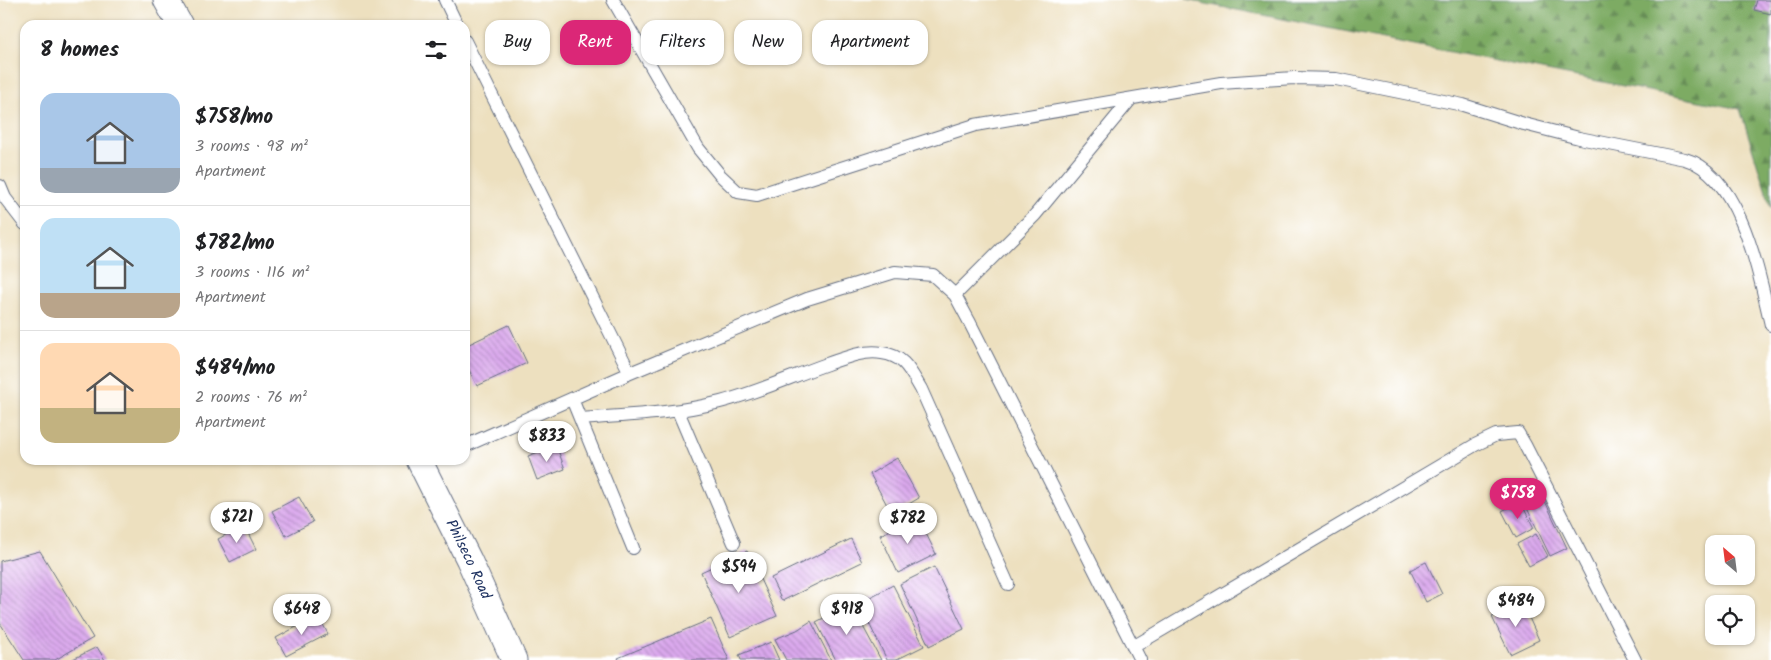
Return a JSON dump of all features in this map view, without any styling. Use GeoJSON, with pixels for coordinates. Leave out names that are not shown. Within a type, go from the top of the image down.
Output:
{"type":"FeatureCollection","features":[{"type":"Feature","properties":{"kind":"street"},"geometry":{"type":"LineString","coordinates":[[166,0],[177,20]]}},
{"type":"Feature","properties":{"kind":"street","name":"Philseco Road"},"geometry":{"type":"LineString","coordinates":[[426,465],[514,660]]}},
{"type":"Feature","properties":{"kind":"lane"},"geometry":{"type":"LineString","coordinates":[[444,0],[454,20]]}},
{"type":"Feature","properties":{"kind":"lane"},"geometry":{"type":"LineString","coordinates":[[613,0],[698,148],[720,175],[738,192],[757,195],[975,125],[1221,83],[1294,78],[1336,79],[1463,105],[1524,124],[1579,138],[1694,161],[1718,180],[1730,199],[1756,262],[1771,325]]}},
{"type":"Feature","properties":{"kind":"lane"},"geometry":{"type":"LineString","coordinates":[[470,51],[630,373]]}},
{"type":"Feature","properties":{"kind":"lane"},"geometry":{"type":"LineString","coordinates":[[954,295],[1034,214],[1131,99]]}},
{"type":"Feature","properties":{"kind":"lane"},"geometry":{"type":"LineString","coordinates":[[0,186],[5,198],[20,218]]}},
{"type":"Feature","properties":{"kind":"lane"},"geometry":{"type":"LineString","coordinates":[[470,444],[630,373],[806,299],[895,272],[933,275],[954,295],[1140,660]]}},
{"type":"Feature","properties":{"kind":"lane"},"geometry":{"type":"LineString","coordinates":[[581,419],[678,411],[716,403],[755,392],[863,352],[883,353],[903,361],[921,389],[1008,584]]}},
{"type":"Feature","properties":{"kind":"lane"},"geometry":{"type":"LineString","coordinates":[[572,399],[632,548]]}},
{"type":"Feature","properties":{"kind":"lane"},"geometry":{"type":"LineString","coordinates":[[678,411],[734,543]]}},
{"type":"Feature","properties":{"kind":"lane"},"geometry":{"type":"LineString","coordinates":[[1133,646],[1475,445],[1496,435],[1518,433],[1530,453],[1635,660]]}},
{"type":"Feature","properties":{"kind":"green space"},"geometry":{"type":"Polygon","coordinates":[[[1186,0],[1771,0],[1771,208],[1740,109],[1186,0]]]}},
{"type":"Feature","properties":{"kind":"building"},"geometry":{"type":"Polygon","coordinates":[[[1757,0],[1771,0],[1771,14],[1754,10],[1757,0]]]}},
{"type":"Feature","properties":{"kind":"building"},"geometry":{"type":"Polygon","coordinates":[[[509,325],[527,363],[477,386],[470,372],[470,344],[509,325]]]}},
{"type":"Feature","properties":{"kind":"building"},"geometry":{"type":"Polygon","coordinates":[[[556,445],[565,469],[537,480],[528,456],[556,445]]]}},
{"type":"Feature","properties":{"kind":"building"},"geometry":{"type":"Polygon","coordinates":[[[897,458],[919,498],[892,514],[870,474],[897,458]]]}},
{"type":"Feature","properties":{"kind":"building"},"geometry":{"type":"Polygon","coordinates":[[[299,497],[313,522],[286,536],[272,511],[299,497]]]}},
{"type":"Feature","properties":{"kind":"building"},"geometry":{"type":"Polygon","coordinates":[[[1543,497],[1567,548],[1550,556],[1526,506],[1543,497]]]}},
{"type":"Feature","properties":{"kind":"building"},"geometry":{"type":"Polygon","coordinates":[[[1520,501],[1534,528],[1516,538],[1502,511],[1520,501]]]}},
{"type":"Feature","properties":{"kind":"building"},"geometry":{"type":"Polygon","coordinates":[[[918,517],[936,554],[898,573],[880,535],[918,517]]]}},
{"type":"Feature","properties":{"kind":"building"},"geometry":{"type":"Polygon","coordinates":[[[244,525],[256,549],[230,562],[218,539],[244,525]]]}},
{"type":"Feature","properties":{"kind":"building"},"geometry":{"type":"Polygon","coordinates":[[[1536,534],[1548,556],[1529,566],[1517,544],[1536,534]]]}},
{"type":"Feature","properties":{"kind":"building"},"geometry":{"type":"Polygon","coordinates":[[[851,539],[862,562],[782,601],[771,578],[851,539]]]}},
{"type":"Feature","properties":{"kind":"building"},"geometry":{"type":"Polygon","coordinates":[[[40,551],[93,638],[55,660],[24,660],[0,623],[0,561],[40,551]]]}},
{"type":"Feature","properties":{"kind":"building"},"geometry":{"type":"Polygon","coordinates":[[[747,551],[777,616],[730,637],[701,572],[747,551]]]}},
{"type":"Feature","properties":{"kind":"building"},"geometry":{"type":"Polygon","coordinates":[[[1426,562],[1442,594],[1426,602],[1410,570],[1426,562]]]}},
{"type":"Feature","properties":{"kind":"building"},"geometry":{"type":"Polygon","coordinates":[[[934,567],[964,629],[929,646],[900,584],[934,567]]]}},
{"type":"Feature","properties":{"kind":"building"},"geometry":{"type":"Polygon","coordinates":[[[893,585],[924,646],[896,660],[887,660],[859,603],[893,585]]]}},
{"type":"Feature","properties":{"kind":"building"},"geometry":{"type":"Polygon","coordinates":[[[1522,602],[1539,640],[1510,654],[1492,617],[1522,602]]]}},
{"type":"Feature","properties":{"kind":"building"},"geometry":{"type":"Polygon","coordinates":[[[851,604],[881,660],[836,660],[816,622],[851,604]]]}},
{"type":"Feature","properties":{"kind":"building"},"geometry":{"type":"Polygon","coordinates":[[[318,615],[328,634],[286,656],[276,638],[318,615]]]}},
{"type":"Feature","properties":{"kind":"building"},"geometry":{"type":"Polygon","coordinates":[[[711,619],[729,660],[619,660],[618,658],[711,619]]]}},
{"type":"Feature","properties":{"kind":"building"},"geometry":{"type":"Polygon","coordinates":[[[811,621],[831,660],[786,660],[775,639],[797,630],[811,621]]]}},
{"type":"Feature","properties":{"kind":"building"},"geometry":{"type":"Polygon","coordinates":[[[771,642],[779,660],[741,660],[739,655],[771,642]]]}},
{"type":"Feature","properties":{"kind":"building"},"geometry":{"type":"Polygon","coordinates":[[[97,647],[105,660],[71,660],[97,647]]]}}]}
